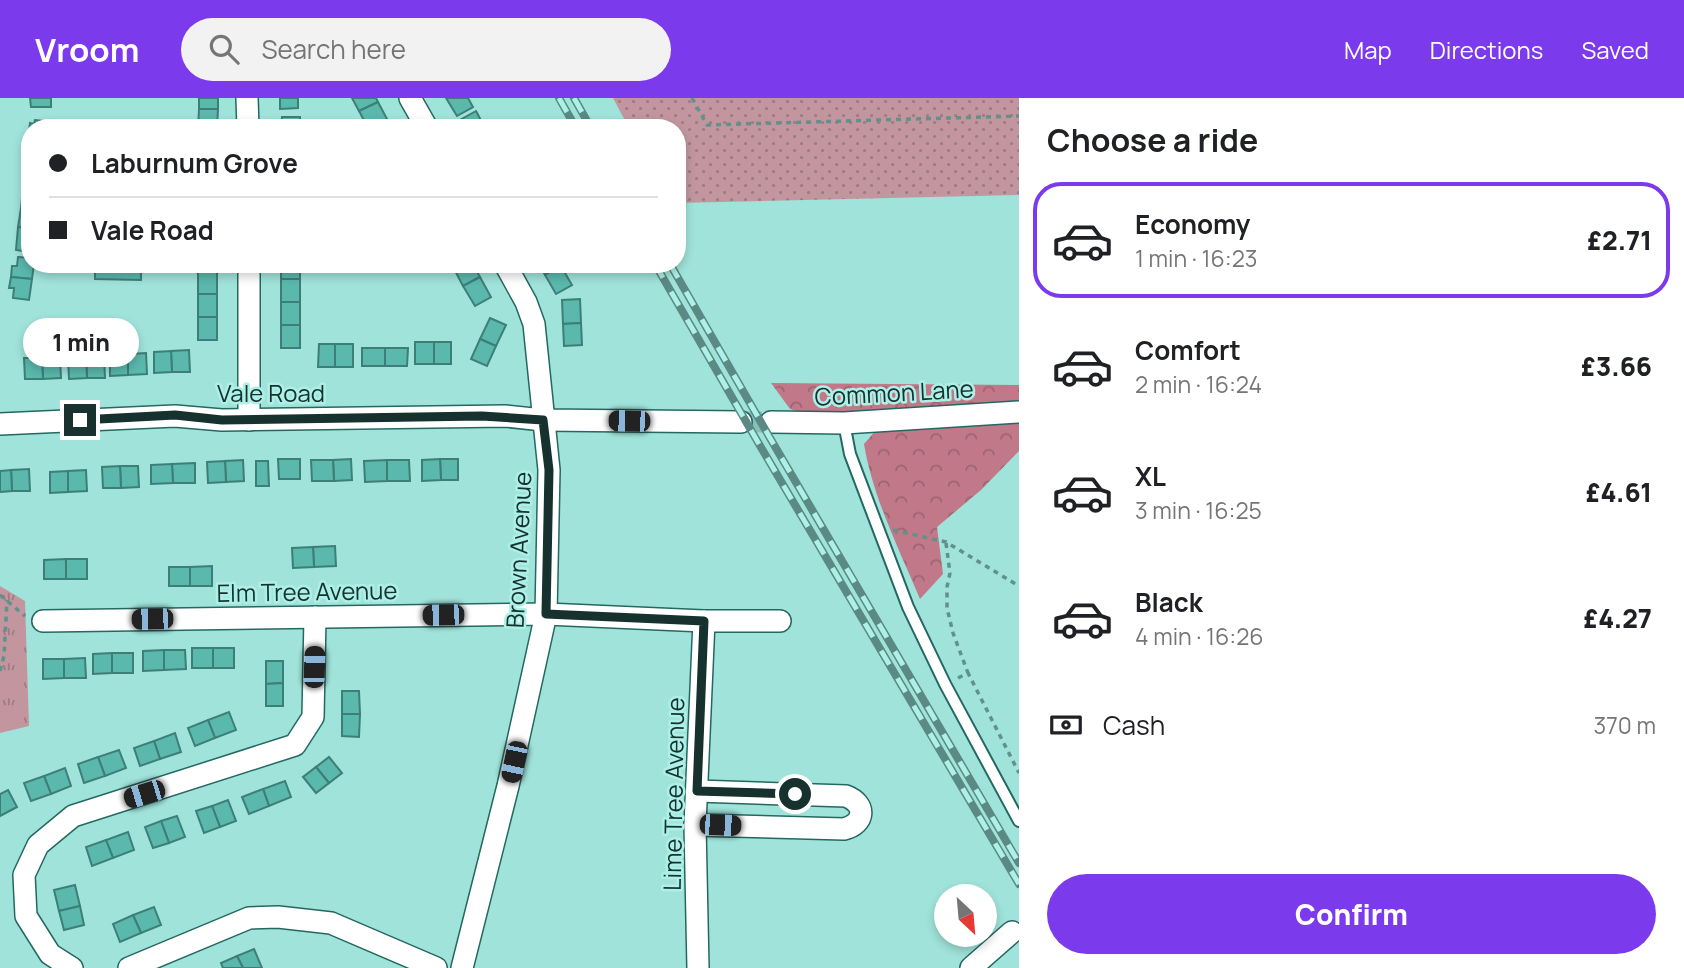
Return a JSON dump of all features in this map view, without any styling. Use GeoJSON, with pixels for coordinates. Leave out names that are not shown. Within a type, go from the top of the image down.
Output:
{"type":"FeatureCollection","features":[{"type":"Feature","properties":{"kind":"street"},"geometry":{"type":"LineString","coordinates":[[247,98],[248,119]]}},
{"type":"Feature","properties":{"kind":"street"},"geometry":{"type":"LineString","coordinates":[[410,98],[422,119]]}},
{"type":"Feature","properties":{"kind":"street"},"geometry":{"type":"LineString","coordinates":[[249,273],[249,420]]}},
{"type":"Feature","properties":{"kind":"street","name":"Brown Avenue"},"geometry":{"type":"LineString","coordinates":[[462,968],[508,786],[546,614],[549,470],[534,324],[526,302],[510,273]]}},
{"type":"Feature","properties":{"kind":"street","name":"Common Lane"},"geometry":{"type":"LineString","coordinates":[[771,422],[844,423],[1019,412]]}},
{"type":"Feature","properties":{"kind":"street","name":"Vale Road"},"geometry":{"type":"LineString","coordinates":[[0,424],[175,415],[222,420],[505,416],[543,420],[741,422]]}},
{"type":"Feature","properties":{"kind":"street","name":"Elm Tree Avenue"},"geometry":{"type":"LineString","coordinates":[[43,621],[546,614],[704,621],[780,621]]}},
{"type":"Feature","properties":{"kind":"street"},"geometry":{"type":"LineString","coordinates":[[72,968],[50,954],[26,916],[24,875],[38,845],[73,816],[295,745],[313,717],[315,617]]}},
{"type":"Feature","properties":{"kind":"street","name":"Lime Tree Avenue"},"geometry":{"type":"LineString","coordinates":[[698,968],[695,825],[704,621]]}},
{"type":"Feature","properties":{"kind":"street"},"geometry":{"type":"LineString","coordinates":[[695,825],[844,829],[856,824],[861,816],[856,801],[846,796],[697,791]]}},
{"type":"Feature","properties":{"kind":"street"},"geometry":{"type":"LineString","coordinates":[[129,968],[249,918],[278,917],[331,923],[436,968]]}},
{"type":"Feature","properties":{"kind":"street"},"geometry":{"type":"LineString","coordinates":[[971,968],[1012,932]]}},
{"type":"Feature","properties":{"kind":"lane"},"geometry":{"type":"LineString","coordinates":[[844,423],[850,454],[908,607],[945,684],[1019,821]]}},
{"type":"Feature","properties":{"kind":"path"},"geometry":{"type":"LineString","coordinates":[[692,98],[707,125],[1019,116]]}},
{"type":"Feature","properties":{"kind":"path"},"geometry":{"type":"LineString","coordinates":[[877,526],[946,542],[1019,586]]}},
{"type":"Feature","properties":{"kind":"path"},"geometry":{"type":"LineString","coordinates":[[946,542],[950,573],[947,608],[953,633],[968,673],[1019,773]]}},
{"type":"Feature","properties":{"kind":"path"},"geometry":{"type":"LineString","coordinates":[[0,595],[26,617],[43,621]]}},
{"type":"Feature","properties":{"kind":"path"},"geometry":{"type":"LineString","coordinates":[[0,671],[4,656],[7,600]]}},
{"type":"Feature","properties":{"kind":"path"},"geometry":{"type":"LineString","coordinates":[[945,684],[968,673]]}},
{"type":"Feature","properties":{"kind":"green space"},"geometry":{"type":"Polygon","coordinates":[[[613,98],[1019,98],[1019,195],[686,203],[686,119],[624,119],[613,98]]]}},
{"type":"Feature","properties":{"kind":"green space"},"geometry":{"type":"Polygon","coordinates":[[[771,383],[1019,385],[1019,407],[806,414],[790,409],[771,383]]]}},
{"type":"Feature","properties":{"kind":"green space"},"geometry":{"type":"Polygon","coordinates":[[[1019,422],[1019,451],[981,490],[937,527],[943,574],[920,599],[880,504],[864,444],[877,429],[1019,422]]]}},
{"type":"Feature","properties":{"kind":"green space"},"geometry":{"type":"Polygon","coordinates":[[[0,586],[25,601],[29,726],[0,733],[0,586]]]}},
{"type":"Feature","properties":{"kind":"building"},"geometry":{"type":"Polygon","coordinates":[[[30,98],[51,98],[51,107],[31,107],[30,98]]]}},
{"type":"Feature","properties":{"kind":"building"},"geometry":{"type":"Polygon","coordinates":[[[199,98],[218,98],[218,109],[199,109],[199,98]]]}},
{"type":"Feature","properties":{"kind":"building"},"geometry":{"type":"Polygon","coordinates":[[[280,98],[298,98],[298,108],[280,109],[280,98]]]}},
{"type":"Feature","properties":{"kind":"building"},"geometry":{"type":"Polygon","coordinates":[[[352,98],[376,98],[378,102],[359,111],[352,98]]]}},
{"type":"Feature","properties":{"kind":"building"},"geometry":{"type":"Polygon","coordinates":[[[446,98],[468,98],[473,107],[457,116],[446,98]]]}},
{"type":"Feature","properties":{"kind":"building"},"geometry":{"type":"Polygon","coordinates":[[[378,102],[387,119],[363,119],[359,111],[378,102]]]}},
{"type":"Feature","properties":{"kind":"building"},"geometry":{"type":"Polygon","coordinates":[[[199,109],[218,109],[217,119],[198,119],[199,109]]]}},
{"type":"Feature","properties":{"kind":"building"},"geometry":{"type":"Polygon","coordinates":[[[476,111],[480,119],[462,119],[476,111]]]}},
{"type":"Feature","properties":{"kind":"building"},"geometry":{"type":"Polygon","coordinates":[[[282,117],[300,117],[300,119],[282,117]]]}},
{"type":"Feature","properties":{"kind":"building"},"geometry":{"type":"Polygon","coordinates":[[[18,227],[21,227],[21,251],[16,250],[18,227]]]}},
{"type":"Feature","properties":{"kind":"building"},"geometry":{"type":"Polygon","coordinates":[[[18,257],[21,257],[21,273],[33,273],[32,279],[11,277],[12,266],[17,266],[18,257]]]}},
{"type":"Feature","properties":{"kind":"building"},"geometry":{"type":"Polygon","coordinates":[[[95,273],[141,273],[141,280],[95,279],[95,273]]]}},
{"type":"Feature","properties":{"kind":"building"},"geometry":{"type":"Polygon","coordinates":[[[198,273],[217,273],[217,294],[198,294],[198,273]]]}},
{"type":"Feature","properties":{"kind":"building"},"geometry":{"type":"Polygon","coordinates":[[[281,273],[300,273],[300,279],[281,279],[281,273]]]}},
{"type":"Feature","properties":{"kind":"building"},"geometry":{"type":"Polygon","coordinates":[[[456,273],[478,273],[480,277],[463,286],[456,273]]]}},
{"type":"Feature","properties":{"kind":"building"},"geometry":{"type":"Polygon","coordinates":[[[565,273],[572,285],[556,294],[545,275],[565,273]]]}},
{"type":"Feature","properties":{"kind":"building"},"geometry":{"type":"Polygon","coordinates":[[[11,277],[32,279],[29,300],[13,298],[14,288],[9,288],[11,277]]]}},
{"type":"Feature","properties":{"kind":"building"},"geometry":{"type":"Polygon","coordinates":[[[480,277],[491,297],[475,306],[463,286],[480,277]]]}},
{"type":"Feature","properties":{"kind":"building"},"geometry":{"type":"Polygon","coordinates":[[[281,279],[300,279],[300,302],[281,302],[281,279]]]}},
{"type":"Feature","properties":{"kind":"building"},"geometry":{"type":"Polygon","coordinates":[[[198,294],[217,294],[217,317],[198,317],[198,294]]]}},
{"type":"Feature","properties":{"kind":"building"},"geometry":{"type":"Polygon","coordinates":[[[580,299],[581,323],[563,324],[562,300],[580,299]]]}},
{"type":"Feature","properties":{"kind":"building"},"geometry":{"type":"Polygon","coordinates":[[[281,302],[300,302],[300,325],[281,325],[281,302]]]}},
{"type":"Feature","properties":{"kind":"building"},"geometry":{"type":"Polygon","coordinates":[[[198,317],[217,317],[217,340],[198,340],[198,317]]]}},
{"type":"Feature","properties":{"kind":"building"},"geometry":{"type":"Polygon","coordinates":[[[490,318],[506,325],[496,346],[480,339],[490,318]]]}},
{"type":"Feature","properties":{"kind":"building"},"geometry":{"type":"Polygon","coordinates":[[[581,323],[582,345],[564,346],[563,324],[581,323]]]}},
{"type":"Feature","properties":{"kind":"building"},"geometry":{"type":"Polygon","coordinates":[[[281,325],[300,325],[300,348],[281,348],[281,325]]]}},
{"type":"Feature","properties":{"kind":"building"},"geometry":{"type":"Polygon","coordinates":[[[480,339],[496,346],[487,366],[471,359],[480,339]]]}},
{"type":"Feature","properties":{"kind":"building"},"geometry":{"type":"Polygon","coordinates":[[[415,342],[434,342],[434,364],[415,364],[415,342]]]}},
{"type":"Feature","properties":{"kind":"building"},"geometry":{"type":"Polygon","coordinates":[[[434,342],[451,342],[451,364],[434,364],[434,342]]]}},
{"type":"Feature","properties":{"kind":"building"},"geometry":{"type":"Polygon","coordinates":[[[319,344],[335,344],[335,367],[318,367],[319,344]]]}},
{"type":"Feature","properties":{"kind":"building"},"geometry":{"type":"Polygon","coordinates":[[[335,344],[353,344],[353,367],[335,367],[335,344]]]}},
{"type":"Feature","properties":{"kind":"building"},"geometry":{"type":"Polygon","coordinates":[[[362,348],[385,348],[385,366],[362,366],[362,348]]]}},
{"type":"Feature","properties":{"kind":"building"},"geometry":{"type":"Polygon","coordinates":[[[385,348],[408,348],[407,366],[385,366],[385,348]]]}},
{"type":"Feature","properties":{"kind":"building"},"geometry":{"type":"Polygon","coordinates":[[[189,350],[190,372],[172,372],[171,351],[189,350]]]}},
{"type":"Feature","properties":{"kind":"building"},"geometry":{"type":"Polygon","coordinates":[[[171,351],[172,372],[154,373],[154,352],[171,351]]]}},
{"type":"Feature","properties":{"kind":"building"},"geometry":{"type":"Polygon","coordinates":[[[146,353],[147,374],[128,375],[128,354],[146,353]]]}},
{"type":"Feature","properties":{"kind":"building"},"geometry":{"type":"Polygon","coordinates":[[[128,354],[128,375],[110,376],[110,355],[128,354]]]}},
{"type":"Feature","properties":{"kind":"building"},"geometry":{"type":"Polygon","coordinates":[[[104,356],[105,378],[87,378],[86,357],[104,356]]]}},
{"type":"Feature","properties":{"kind":"building"},"geometry":{"type":"Polygon","coordinates":[[[60,357],[61,378],[43,379],[42,358],[60,357]]]}},
{"type":"Feature","properties":{"kind":"building"},"geometry":{"type":"Polygon","coordinates":[[[86,357],[87,378],[69,379],[68,358],[86,357]]]}},
{"type":"Feature","properties":{"kind":"building"},"geometry":{"type":"Polygon","coordinates":[[[24,358],[42,358],[43,379],[25,379],[24,358]]]}},
{"type":"Feature","properties":{"kind":"building"},"geometry":{"type":"Polygon","coordinates":[[[278,459],[300,459],[300,479],[279,479],[278,459]]]}},
{"type":"Feature","properties":{"kind":"building"},"geometry":{"type":"Polygon","coordinates":[[[351,459],[352,480],[334,481],[333,460],[351,459]]]}},
{"type":"Feature","properties":{"kind":"building"},"geometry":{"type":"Polygon","coordinates":[[[440,459],[458,459],[458,480],[441,480],[440,459]]]}},
{"type":"Feature","properties":{"kind":"building"},"geometry":{"type":"Polygon","coordinates":[[[440,459],[441,480],[422,481],[422,460],[440,459]]]}},
{"type":"Feature","properties":{"kind":"building"},"geometry":{"type":"Polygon","coordinates":[[[243,460],[244,481],[226,482],[225,461],[243,460]]]}},
{"type":"Feature","properties":{"kind":"building"},"geometry":{"type":"Polygon","coordinates":[[[311,460],[333,460],[334,481],[312,481],[311,460]]]}},
{"type":"Feature","properties":{"kind":"building"},"geometry":{"type":"Polygon","coordinates":[[[387,460],[387,481],[365,482],[364,461],[387,460]]]}},
{"type":"Feature","properties":{"kind":"building"},"geometry":{"type":"Polygon","coordinates":[[[387,460],[409,460],[410,481],[387,481],[387,460]]]}},
{"type":"Feature","properties":{"kind":"building"},"geometry":{"type":"Polygon","coordinates":[[[225,461],[226,482],[208,483],[207,462],[225,461]]]}},
{"type":"Feature","properties":{"kind":"building"},"geometry":{"type":"Polygon","coordinates":[[[256,461],[268,461],[269,486],[256,486],[256,461]]]}},
{"type":"Feature","properties":{"kind":"building"},"geometry":{"type":"Polygon","coordinates":[[[195,463],[195,483],[173,483],[172,464],[195,463]]]}},
{"type":"Feature","properties":{"kind":"building"},"geometry":{"type":"Polygon","coordinates":[[[172,464],[173,483],[151,484],[151,465],[172,464]]]}},
{"type":"Feature","properties":{"kind":"building"},"geometry":{"type":"Polygon","coordinates":[[[120,466],[138,466],[139,487],[121,488],[120,466]]]}},
{"type":"Feature","properties":{"kind":"building"},"geometry":{"type":"Polygon","coordinates":[[[120,466],[121,488],[103,488],[102,467],[120,466]]]}},
{"type":"Feature","properties":{"kind":"building"},"geometry":{"type":"Polygon","coordinates":[[[29,469],[30,491],[12,491],[11,470],[29,469]]]}},
{"type":"Feature","properties":{"kind":"building"},"geometry":{"type":"Polygon","coordinates":[[[11,470],[12,491],[0,492],[0,471],[11,470]]]}},
{"type":"Feature","properties":{"kind":"building"},"geometry":{"type":"Polygon","coordinates":[[[86,470],[87,491],[68,492],[68,471],[86,470]]]}},
{"type":"Feature","properties":{"kind":"building"},"geometry":{"type":"Polygon","coordinates":[[[68,471],[68,492],[50,493],[50,472],[68,471]]]}},
{"type":"Feature","properties":{"kind":"building"},"geometry":{"type":"Polygon","coordinates":[[[335,546],[336,566],[314,567],[313,547],[335,546]]]}},
{"type":"Feature","properties":{"kind":"building"},"geometry":{"type":"Polygon","coordinates":[[[313,547],[314,567],[293,568],[292,548],[313,547]]]}},
{"type":"Feature","properties":{"kind":"building"},"geometry":{"type":"Polygon","coordinates":[[[66,559],[66,579],[44,579],[44,560],[66,559]]]}},
{"type":"Feature","properties":{"kind":"building"},"geometry":{"type":"Polygon","coordinates":[[[66,559],[87,559],[87,579],[66,579],[66,559]]]}},
{"type":"Feature","properties":{"kind":"building"},"geometry":{"type":"Polygon","coordinates":[[[212,566],[212,586],[190,586],[190,567],[212,566]]]}},
{"type":"Feature","properties":{"kind":"building"},"geometry":{"type":"Polygon","coordinates":[[[169,567],[190,567],[190,586],[169,586],[169,567]]]}},
{"type":"Feature","properties":{"kind":"building"},"geometry":{"type":"Polygon","coordinates":[[[192,648],[213,648],[213,668],[192,668],[192,648]]]}},
{"type":"Feature","properties":{"kind":"building"},"geometry":{"type":"Polygon","coordinates":[[[213,648],[234,648],[234,668],[213,668],[213,648]]]}},
{"type":"Feature","properties":{"kind":"building"},"geometry":{"type":"Polygon","coordinates":[[[164,650],[164,670],[143,671],[143,651],[164,650]]]}},
{"type":"Feature","properties":{"kind":"building"},"geometry":{"type":"Polygon","coordinates":[[[164,650],[185,650],[186,669],[164,670],[164,650]]]}},
{"type":"Feature","properties":{"kind":"building"},"geometry":{"type":"Polygon","coordinates":[[[112,653],[112,673],[93,674],[93,654],[112,653]]]}},
{"type":"Feature","properties":{"kind":"building"},"geometry":{"type":"Polygon","coordinates":[[[112,653],[133,653],[133,673],[112,673],[112,653]]]}},
{"type":"Feature","properties":{"kind":"building"},"geometry":{"type":"Polygon","coordinates":[[[85,658],[86,678],[64,678],[64,659],[85,658]]]}},
{"type":"Feature","properties":{"kind":"building"},"geometry":{"type":"Polygon","coordinates":[[[43,659],[64,659],[64,678],[43,679],[43,659]]]}},
{"type":"Feature","properties":{"kind":"building"},"geometry":{"type":"Polygon","coordinates":[[[266,661],[283,661],[283,683],[266,684],[266,661]]]}},
{"type":"Feature","properties":{"kind":"building"},"geometry":{"type":"Polygon","coordinates":[[[283,683],[283,706],[266,706],[266,684],[283,683]]]}},
{"type":"Feature","properties":{"kind":"building"},"geometry":{"type":"Polygon","coordinates":[[[342,691],[359,691],[360,714],[342,714],[342,691]]]}},
{"type":"Feature","properties":{"kind":"building"},"geometry":{"type":"Polygon","coordinates":[[[229,712],[236,730],[215,738],[208,720],[229,712]]]}},
{"type":"Feature","properties":{"kind":"building"},"geometry":{"type":"Polygon","coordinates":[[[342,714],[360,714],[359,737],[342,736],[342,714]]]}},
{"type":"Feature","properties":{"kind":"building"},"geometry":{"type":"Polygon","coordinates":[[[208,720],[215,738],[195,746],[188,728],[208,720]]]}},
{"type":"Feature","properties":{"kind":"building"},"geometry":{"type":"Polygon","coordinates":[[[175,733],[181,752],[160,759],[154,741],[175,733]]]}},
{"type":"Feature","properties":{"kind":"building"},"geometry":{"type":"Polygon","coordinates":[[[154,741],[160,759],[140,766],[134,748],[154,741]]]}},
{"type":"Feature","properties":{"kind":"building"},"geometry":{"type":"Polygon","coordinates":[[[119,750],[126,768],[105,776],[98,757],[119,750]]]}},
{"type":"Feature","properties":{"kind":"building"},"geometry":{"type":"Polygon","coordinates":[[[98,757],[105,776],[84,783],[78,764],[98,757]]]}},
{"type":"Feature","properties":{"kind":"building"},"geometry":{"type":"Polygon","coordinates":[[[329,757],[342,773],[329,783],[316,767],[329,757]]]}},
{"type":"Feature","properties":{"kind":"building"},"geometry":{"type":"Polygon","coordinates":[[[316,767],[329,783],[316,793],[303,777],[316,767]]]}},
{"type":"Feature","properties":{"kind":"building"},"geometry":{"type":"Polygon","coordinates":[[[65,768],[71,786],[51,794],[44,776],[65,768]]]}},
{"type":"Feature","properties":{"kind":"building"},"geometry":{"type":"Polygon","coordinates":[[[44,776],[51,794],[31,801],[24,783],[44,776]]]}},
{"type":"Feature","properties":{"kind":"building"},"geometry":{"type":"Polygon","coordinates":[[[285,781],[291,797],[269,806],[263,789],[285,781]]]}},
{"type":"Feature","properties":{"kind":"building"},"geometry":{"type":"Polygon","coordinates":[[[263,789],[269,806],[249,814],[242,797],[263,789]]]}},
{"type":"Feature","properties":{"kind":"building"},"geometry":{"type":"Polygon","coordinates":[[[8,790],[17,807],[0,816],[0,794],[8,790]]]}},
{"type":"Feature","properties":{"kind":"building"},"geometry":{"type":"Polygon","coordinates":[[[228,800],[236,821],[220,827],[212,806],[228,800]]]}},
{"type":"Feature","properties":{"kind":"building"},"geometry":{"type":"Polygon","coordinates":[[[212,806],[220,827],[204,833],[196,811],[212,806]]]}},
{"type":"Feature","properties":{"kind":"building"},"geometry":{"type":"Polygon","coordinates":[[[177,816],[185,837],[169,843],[161,821],[177,816]]]}},
{"type":"Feature","properties":{"kind":"building"},"geometry":{"type":"Polygon","coordinates":[[[161,821],[169,843],[153,848],[145,827],[161,821]]]}},
{"type":"Feature","properties":{"kind":"building"},"geometry":{"type":"Polygon","coordinates":[[[128,832],[134,850],[113,858],[106,840],[128,832]]]}},
{"type":"Feature","properties":{"kind":"building"},"geometry":{"type":"Polygon","coordinates":[[[106,840],[113,858],[92,866],[86,847],[106,840]]]}},
{"type":"Feature","properties":{"kind":"building"},"geometry":{"type":"Polygon","coordinates":[[[75,885],[80,906],[59,911],[54,890],[75,885]]]}},
{"type":"Feature","properties":{"kind":"building"},"geometry":{"type":"Polygon","coordinates":[[[80,906],[84,925],[64,930],[59,911],[80,906]]]}},
{"type":"Feature","properties":{"kind":"building"},"geometry":{"type":"Polygon","coordinates":[[[154,907],[161,925],[141,933],[133,915],[154,907]]]}},
{"type":"Feature","properties":{"kind":"building"},"geometry":{"type":"Polygon","coordinates":[[[133,915],[141,933],[120,942],[113,924],[133,915]]]}},
{"type":"Feature","properties":{"kind":"building"},"geometry":{"type":"Polygon","coordinates":[[[254,949],[262,968],[243,968],[237,956],[254,949]]]}},
{"type":"Feature","properties":{"kind":"building"},"geometry":{"type":"Polygon","coordinates":[[[237,956],[243,968],[223,968],[221,963],[237,956]]]}},
{"type":"Feature","properties":{"kind":"tunnel"},"geometry":{"type":"LineString","coordinates":[[741,422],[771,422]]}},
{"type":"Feature","properties":{"kind":"railway"},"geometry":{"type":"LineString","coordinates":[[559,98],[571,119]]}},
{"type":"Feature","properties":{"kind":"railway"},"geometry":{"type":"LineString","coordinates":[[574,98],[586,119]]}},
{"type":"Feature","properties":{"kind":"railway"},"geometry":{"type":"LineString","coordinates":[[660,273],[1019,884]]}},
{"type":"Feature","properties":{"kind":"railway"},"geometry":{"type":"LineString","coordinates":[[675,273],[1019,863]]}},
{"type":"Feature","properties":{"kind":"route"},"geometry":{"type":"LineString","coordinates":[[80,420],[175,415],[222,420],[505,416],[543,420],[549,470],[546,614],[704,621],[697,791],[795,794]]}}]}
